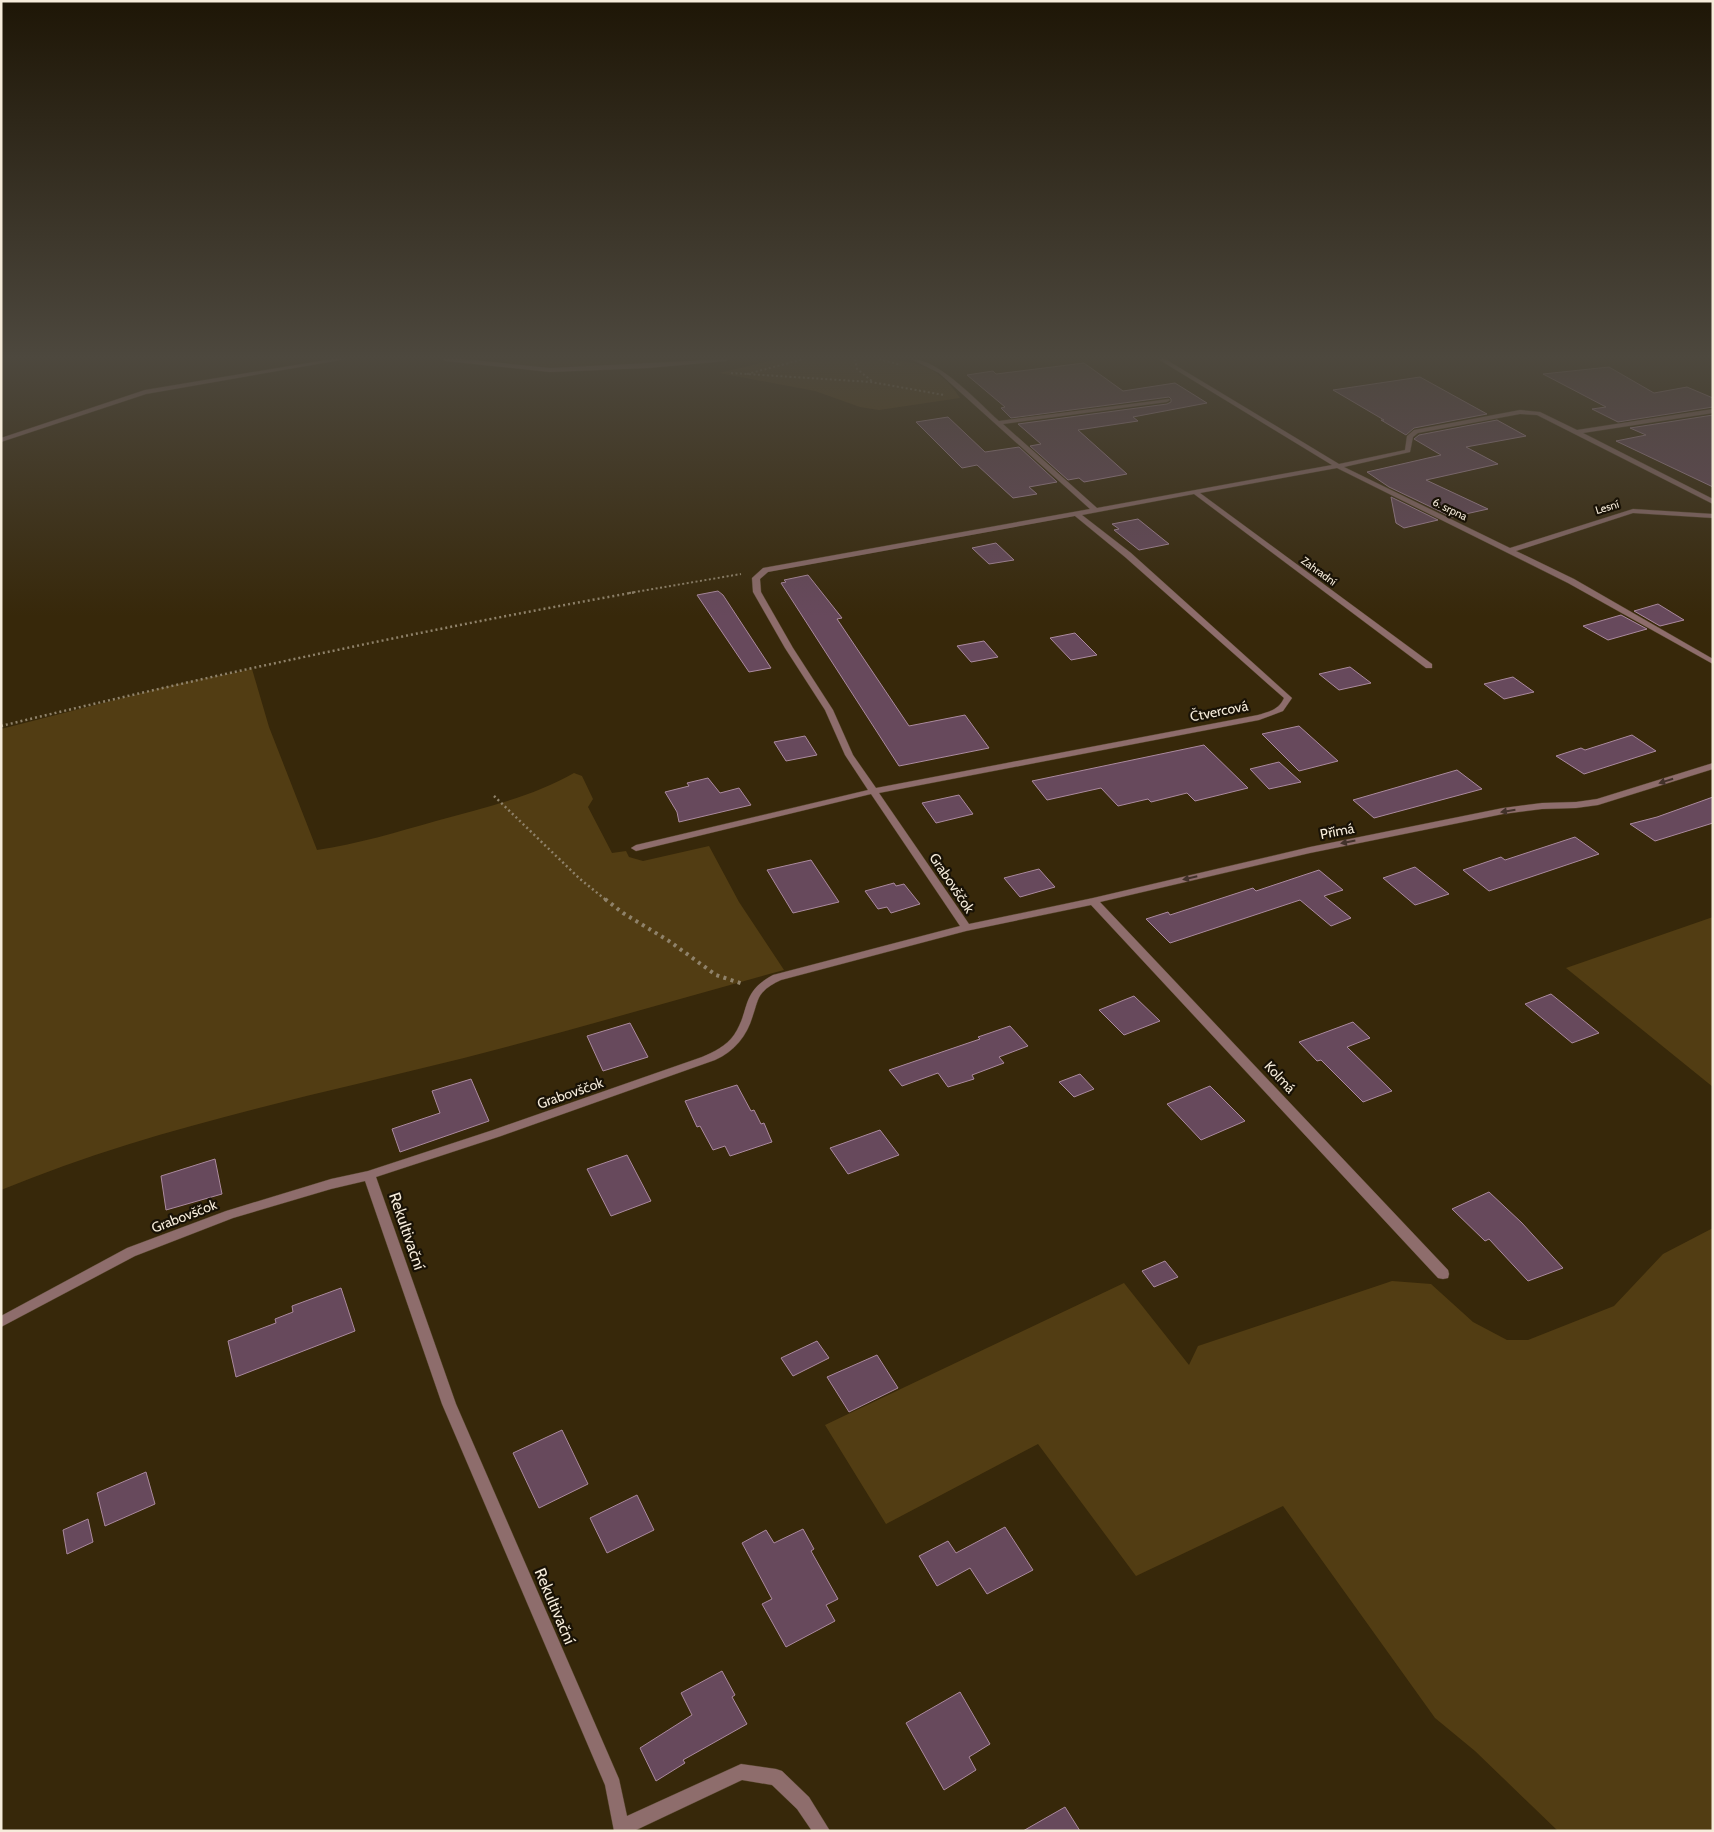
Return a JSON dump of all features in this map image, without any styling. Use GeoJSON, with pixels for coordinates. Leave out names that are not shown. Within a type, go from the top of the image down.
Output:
{"type":"FeatureCollection","features":[{"type":"Feature","properties":{"kind":"street"},"geometry":{"type":"LineString","coordinates":[[1020,444],[1095,510]]}},
{"type":"Feature","properties":{"kind":"street","name":"6. srpna"},"geometry":{"type":"LineString","coordinates":[[1302,444],[1338,466],[1571,581],[1713,662]]}},
{"type":"Feature","properties":{"kind":"street"},"geometry":{"type":"LineString","coordinates":[[762,574],[766,570],[798,563],[1196,493],[1403,453],[1408,451],[1409,444]]}},
{"type":"Feature","properties":{"kind":"street"},"geometry":{"type":"LineString","coordinates":[[1600,444],[1713,502]]}},
{"type":"Feature","properties":{"kind":"street","name":"Zahradní"},"geometry":{"type":"LineString","coordinates":[[1196,493],[1429,666]]}},
{"type":"Feature","properties":{"kind":"street","name":"Lesní"},"geometry":{"type":"LineString","coordinates":[[1511,550],[1632,511],[1713,516]]}},
{"type":"Feature","properties":{"kind":"street","name":"Čtvercová"},"geometry":{"type":"LineString","coordinates":[[873,791],[1260,717],[1278,711],[1285,705],[1288,698],[1271,682],[1128,555],[1077,514]]}},
{"type":"Feature","properties":{"kind":"street","name":"Grabovščok"},"geometry":{"type":"LineString","coordinates":[[1,1322],[132,1252],[230,1214],[331,1184],[370,1176],[658,1077],[725,1051],[740,1034],[758,989],[777,977],[966,928],[849,755],[829,710],[789,648],[757,592],[756,578],[762,574]]}},
{"type":"Feature","properties":{"kind":"street","name":"Přímá"},"geometry":{"type":"LineString","coordinates":[[966,928],[1093,901],[1310,850],[1493,813],[1542,806],[1598,802],[1713,766]]}},
{"type":"Feature","properties":{"kind":"street"},"geometry":{"type":"LineString","coordinates":[[636,848],[873,791]]}},
{"type":"Feature","properties":{"kind":"street","name":"Kolmá"},"geometry":{"type":"LineString","coordinates":[[1093,901],[1443,1274]]}},
{"type":"Feature","properties":{"kind":"street","name":"Rekultivační"},"geometry":{"type":"LineString","coordinates":[[370,1176],[449,1404],[613,1785],[620,1830],[741,1772],[776,1777],[803,1803],[822,1831]]}},
{"type":"Feature","properties":{"kind":"path"},"geometry":{"type":"LineString","coordinates":[[1,726],[182,682],[485,619],[744,574],[762,574]]}},
{"type":"Feature","properties":{"kind":"path"},"geometry":{"type":"LineString","coordinates":[[494,796],[580,878],[623,913],[669,941],[716,975],[758,989]]}},
{"type":"Feature","properties":{"kind":"shaded area"},"geometry":{"type":"Polygon","coordinates":[[[252,669],[269,727],[317,850],[377,837],[489,806],[541,789],[574,773],[582,776],[593,799],[588,807],[612,853],[626,851],[629,857],[643,861],[709,846],[739,902],[784,970],[504,1048],[172,1131],[57,1168],[1,1190],[1,729],[177,684],[252,669]]]}},
{"type":"Feature","properties":{"kind":"shaded area"},"geometry":{"type":"Polygon","coordinates":[[[1713,917],[1713,1087],[1566,968],[1713,917]]]}},
{"type":"Feature","properties":{"kind":"shaded area"},"geometry":{"type":"Polygon","coordinates":[[[1713,1228],[1713,1831],[1558,1831],[1475,1751],[1435,1718],[1283,1506],[1136,1576],[1038,1444],[886,1524],[825,1425],[1124,1283],[1189,1365],[1198,1346],[1392,1281],[1431,1284],[1473,1322],[1507,1340],[1528,1340],[1614,1306],[1663,1254],[1713,1228]]]}},
{"type":"Feature","properties":{"kind":"building"},"geometry":{"type":"Polygon","coordinates":[[[938,444],[977,444],[985,452],[1019,447],[1057,482],[1029,487],[1037,494],[1013,498],[977,465],[962,468],[938,444]]]}},
{"type":"Feature","properties":{"kind":"building"},"geometry":{"type":"Polygon","coordinates":[[[1094,444],[1127,474],[1084,482],[1079,478],[1068,480],[1030,446],[1094,444]]]}},
{"type":"Feature","properties":{"kind":"building"},"geometry":{"type":"Polygon","coordinates":[[[1423,444],[1480,444],[1466,447],[1498,464],[1426,480],[1488,509],[1452,517],[1389,487],[1367,472],[1441,455],[1423,444]]]}},
{"type":"Feature","properties":{"kind":"building"},"geometry":{"type":"Polygon","coordinates":[[[1623,444],[1713,444],[1713,487],[1623,444]]]}},
{"type":"Feature","properties":{"kind":"building"},"geometry":{"type":"Polygon","coordinates":[[[1391,497],[1438,520],[1404,528],[1396,523],[1391,497]]]}},
{"type":"Feature","properties":{"kind":"building"},"geometry":{"type":"Polygon","coordinates":[[[1138,519],[1169,544],[1139,550],[1114,530],[1119,529],[1112,524],[1138,519]]]}},
{"type":"Feature","properties":{"kind":"building"},"geometry":{"type":"Polygon","coordinates":[[[996,543],[1014,560],[989,564],[972,548],[996,543]]]}},
{"type":"Feature","properties":{"kind":"building"},"geometry":{"type":"Polygon","coordinates":[[[808,575],[842,618],[837,619],[909,726],[965,715],[989,748],[899,766],[781,583],[786,582],[784,580],[808,575]]]}},
{"type":"Feature","properties":{"kind":"building"},"geometry":{"type":"Polygon","coordinates":[[[718,591],[723,595],[771,668],[749,672],[697,595],[718,591]]]}},
{"type":"Feature","properties":{"kind":"building"},"geometry":{"type":"Polygon","coordinates":[[[1658,604],[1684,620],[1660,626],[1634,611],[1658,604]]]}},
{"type":"Feature","properties":{"kind":"building"},"geometry":{"type":"Polygon","coordinates":[[[1621,615],[1647,629],[1608,640],[1583,626],[1621,615]]]}},
{"type":"Feature","properties":{"kind":"building"},"geometry":{"type":"Polygon","coordinates":[[[1075,633],[1097,655],[1071,660],[1050,638],[1075,633]]]}},
{"type":"Feature","properties":{"kind":"building"},"geometry":{"type":"Polygon","coordinates":[[[984,641],[998,657],[971,662],[957,646],[984,641]]]}},
{"type":"Feature","properties":{"kind":"building"},"geometry":{"type":"Polygon","coordinates":[[[1350,667],[1371,683],[1339,690],[1319,674],[1350,667]]]}},
{"type":"Feature","properties":{"kind":"building"},"geometry":{"type":"Polygon","coordinates":[[[1513,677],[1534,692],[1504,699],[1484,684],[1513,677]]]}},
{"type":"Feature","properties":{"kind":"building"},"geometry":{"type":"Polygon","coordinates":[[[1299,726],[1338,761],[1299,771],[1262,734],[1299,726]]]}},
{"type":"Feature","properties":{"kind":"building"},"geometry":{"type":"Polygon","coordinates":[[[1632,735],[1656,751],[1584,774],[1556,756],[1581,748],[1585,750],[1632,735]]]}},
{"type":"Feature","properties":{"kind":"building"},"geometry":{"type":"Polygon","coordinates":[[[805,736],[817,755],[786,761],[774,742],[805,736]]]}},
{"type":"Feature","properties":{"kind":"building"},"geometry":{"type":"Polygon","coordinates":[[[1204,745],[1248,788],[1195,801],[1187,793],[1151,802],[1148,799],[1118,806],[1101,788],[1047,800],[1032,781],[1204,745]]]}},
{"type":"Feature","properties":{"kind":"building"},"geometry":{"type":"Polygon","coordinates":[[[1279,762],[1301,782],[1269,789],[1250,769],[1279,762]]]}},
{"type":"Feature","properties":{"kind":"building"},"geometry":{"type":"Polygon","coordinates":[[[1457,770],[1482,789],[1374,818],[1353,800],[1457,770]]]}},
{"type":"Feature","properties":{"kind":"building"},"geometry":{"type":"Polygon","coordinates":[[[708,778],[720,793],[739,788],[751,805],[679,822],[677,812],[665,792],[689,786],[687,783],[708,778]]]}},
{"type":"Feature","properties":{"kind":"building"},"geometry":{"type":"Polygon","coordinates":[[[959,795],[973,814],[936,823],[922,803],[959,795]]]}},
{"type":"Feature","properties":{"kind":"building"},"geometry":{"type":"Polygon","coordinates":[[[1713,797],[1713,823],[1655,841],[1630,824],[1657,817],[1713,797]]]}},
{"type":"Feature","properties":{"kind":"building"},"geometry":{"type":"Polygon","coordinates":[[[1575,837],[1599,854],[1489,891],[1463,870],[1501,857],[1505,860],[1575,837]]]}},
{"type":"Feature","properties":{"kind":"building"},"geometry":{"type":"Polygon","coordinates":[[[811,860],[839,902],[793,913],[767,870],[811,860]]]}},
{"type":"Feature","properties":{"kind":"building"},"geometry":{"type":"Polygon","coordinates":[[[1415,867],[1449,894],[1415,905],[1383,878],[1415,867]]]}},
{"type":"Feature","properties":{"kind":"building"},"geometry":{"type":"Polygon","coordinates":[[[1039,869],[1055,887],[1020,897],[1004,878],[1039,869]]]}},
{"type":"Feature","properties":{"kind":"building"},"geometry":{"type":"Polygon","coordinates":[[[1319,870],[1343,890],[1324,896],[1351,918],[1331,926],[1300,900],[1170,943],[1146,919],[1168,912],[1170,915],[1253,888],[1256,891],[1319,870]]]}},
{"type":"Feature","properties":{"kind":"building"},"geometry":{"type":"Polygon","coordinates":[[[894,883],[896,886],[904,884],[920,904],[891,913],[887,907],[878,909],[865,891],[894,883]]]}},
{"type":"Feature","properties":{"kind":"building"},"geometry":{"type":"Polygon","coordinates":[[[1551,994],[1599,1033],[1572,1043],[1525,1004],[1551,994]]]}},
{"type":"Feature","properties":{"kind":"building"},"geometry":{"type":"Polygon","coordinates":[[[1134,996],[1160,1021],[1124,1035],[1099,1010],[1134,996]]]}},
{"type":"Feature","properties":{"kind":"building"},"geometry":{"type":"Polygon","coordinates":[[[1353,1022],[1370,1038],[1347,1047],[1392,1091],[1363,1102],[1321,1060],[1317,1061],[1299,1042],[1353,1022]]]}},
{"type":"Feature","properties":{"kind":"building"},"geometry":{"type":"Polygon","coordinates":[[[630,1023],[648,1057],[603,1071],[587,1036],[630,1023]]]}},
{"type":"Feature","properties":{"kind":"building"},"geometry":{"type":"Polygon","coordinates":[[[1010,1026],[1028,1046],[999,1057],[1004,1063],[972,1075],[974,1079],[948,1087],[938,1073],[902,1086],[889,1070],[980,1039],[978,1037],[1010,1026]]]}},
{"type":"Feature","properties":{"kind":"building"},"geometry":{"type":"Polygon","coordinates":[[[1080,1074],[1094,1089],[1074,1097],[1059,1082],[1080,1074]]]}},
{"type":"Feature","properties":{"kind":"building"},"geometry":{"type":"Polygon","coordinates":[[[471,1079],[489,1121],[400,1152],[392,1129],[440,1113],[432,1091],[471,1079]]]}},
{"type":"Feature","properties":{"kind":"building"},"geometry":{"type":"Polygon","coordinates":[[[737,1085],[751,1111],[754,1110],[761,1124],[764,1123],[772,1142],[730,1156],[725,1146],[713,1150],[700,1126],[697,1127],[685,1101],[737,1085]]]}},
{"type":"Feature","properties":{"kind":"building"},"geometry":{"type":"Polygon","coordinates":[[[1210,1086],[1245,1121],[1201,1140],[1167,1104],[1210,1086]]]}},
{"type":"Feature","properties":{"kind":"building"},"geometry":{"type":"Polygon","coordinates":[[[880,1130],[899,1155],[848,1174],[830,1148],[880,1130]]]}},
{"type":"Feature","properties":{"kind":"building"},"geometry":{"type":"Polygon","coordinates":[[[627,1155],[651,1201],[611,1216],[587,1169],[627,1155]]]}},
{"type":"Feature","properties":{"kind":"building"},"geometry":{"type":"Polygon","coordinates":[[[215,1159],[222,1194],[166,1210],[161,1176],[215,1159]]]}},
{"type":"Feature","properties":{"kind":"building"},"geometry":{"type":"Polygon","coordinates":[[[1489,1192],[1522,1223],[1563,1268],[1528,1281],[1489,1239],[1485,1241],[1452,1209],[1489,1192]]]}},
{"type":"Feature","properties":{"kind":"building"},"geometry":{"type":"Polygon","coordinates":[[[1165,1261],[1178,1277],[1154,1287],[1142,1271],[1165,1261]]]}},
{"type":"Feature","properties":{"kind":"building"},"geometry":{"type":"Polygon","coordinates":[[[341,1288],[355,1331],[236,1377],[228,1341],[276,1323],[275,1319],[293,1312],[292,1306],[341,1288]]]}},
{"type":"Feature","properties":{"kind":"building"},"geometry":{"type":"Polygon","coordinates":[[[817,1341],[829,1358],[793,1376],[781,1358],[817,1341]]]}},
{"type":"Feature","properties":{"kind":"building"},"geometry":{"type":"Polygon","coordinates":[[[877,1355],[898,1388],[849,1412],[827,1377],[877,1355]]]}},
{"type":"Feature","properties":{"kind":"building"},"geometry":{"type":"Polygon","coordinates":[[[562,1430],[588,1484],[539,1508],[513,1453],[562,1430]]]}},
{"type":"Feature","properties":{"kind":"building"},"geometry":{"type":"Polygon","coordinates":[[[146,1472],[155,1504],[105,1526],[97,1493],[146,1472]]]}},
{"type":"Feature","properties":{"kind":"building"},"geometry":{"type":"Polygon","coordinates":[[[637,1495],[654,1530],[607,1553],[590,1518],[637,1495]]]}},
{"type":"Feature","properties":{"kind":"building"},"geometry":{"type":"Polygon","coordinates":[[[88,1519],[93,1542],[67,1554],[63,1530],[88,1519]]]}},
{"type":"Feature","properties":{"kind":"building"},"geometry":{"type":"Polygon","coordinates":[[[1005,1527],[1033,1570],[987,1594],[970,1568],[937,1586],[919,1556],[948,1541],[956,1553],[1005,1527]]]}},
{"type":"Feature","properties":{"kind":"building"},"geometry":{"type":"Polygon","coordinates":[[[803,1529],[814,1549],[811,1551],[838,1599],[826,1605],[835,1621],[786,1647],[762,1604],[772,1599],[742,1543],[766,1530],[774,1543],[803,1529]]]}},
{"type":"Feature","properties":{"kind":"building"},"geometry":{"type":"Polygon","coordinates":[[[722,1671],[735,1695],[732,1697],[747,1724],[683,1760],[685,1763],[656,1781],[640,1748],[692,1715],[681,1693],[722,1671]]]}},
{"type":"Feature","properties":{"kind":"building"},"geometry":{"type":"Polygon","coordinates":[[[960,1692],[990,1744],[969,1757],[976,1770],[944,1790],[906,1723],[960,1692]]]}},
{"type":"Feature","properties":{"kind":"building"},"geometry":{"type":"Polygon","coordinates":[[[1065,1807],[1080,1831],[1023,1831],[1065,1807]]]}}]}
